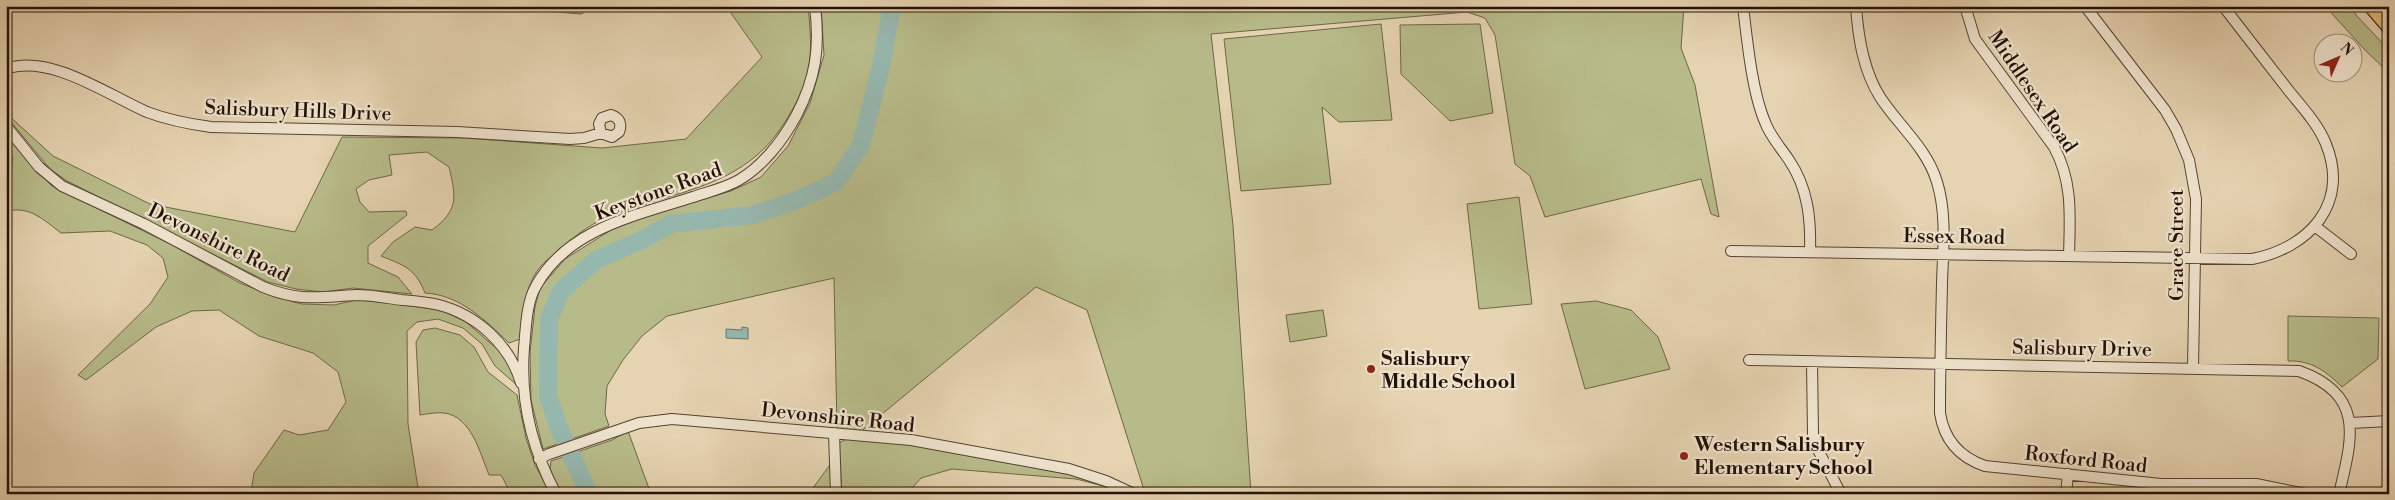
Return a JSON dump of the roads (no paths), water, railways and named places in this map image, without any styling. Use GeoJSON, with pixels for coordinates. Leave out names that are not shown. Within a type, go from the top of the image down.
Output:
{"type":"FeatureCollection","features":[{"type":"Feature","properties":{"kind":"highway"},"geometry":{"type":"LineString","coordinates":[[2371,6],[2389,27]]}},
{"type":"Feature","properties":{"kind":"street","name":"Keystone Road"},"geometry":{"type":"LineString","coordinates":[[556,494],[539,459],[524,394],[524,357],[530,305],[535,287],[546,270],[571,246],[600,228],[725,186],[752,170],[769,154],[793,122],[810,86],[815,67],[817,45],[815,6]]}},
{"type":"Feature","properties":{"kind":"street"},"geometry":{"type":"LineString","coordinates":[[1743,6],[1760,108],[1770,134],[1790,162],[1805,194],[1809,211],[1810,251]]}},
{"type":"Feature","properties":{"kind":"street","name":"Roxford Road"},"geometry":{"type":"LineString","coordinates":[[1856,6],[1860,43],[1872,82],[1880,96],[1922,152],[1937,181],[1943,212],[1940,363],[1942,424],[1950,442],[1957,451],[1985,466],[2161,484],[2256,484],[2306,494]]}},
{"type":"Feature","properties":{"kind":"street","name":"Middlesex Road"},"geometry":{"type":"LineString","coordinates":[[1965,6],[1975,39],[2054,147],[2061,160],[2070,190],[2069,256]]}},
{"type":"Feature","properties":{"kind":"street","name":"Grace Street"},"geometry":{"type":"LineString","coordinates":[[2085,6],[2164,110],[2184,144],[2189,160],[2196,199],[2193,368]]}},
{"type":"Feature","properties":{"kind":"street"},"geometry":{"type":"LineString","coordinates":[[2223,6],[2309,117],[2326,144],[2330,159],[2331,183],[2326,209],[2316,227],[2351,254]]}},
{"type":"Feature","properties":{"kind":"street","name":"Salisbury Hills Drive"},"geometry":{"type":"LineString","coordinates":[[6,69],[22,65],[48,67],[149,112],[172,120],[211,127],[458,132],[570,138],[584,138],[601,133]]}},
{"type":"Feature","properties":{"kind":"street","name":"Devonshire Road"},"geometry":{"type":"LineString","coordinates":[[6,126],[39,167],[62,186],[144,224],[263,287],[279,293],[307,299],[372,296],[439,305],[470,318],[496,339],[509,354],[516,368],[524,394]]}},
{"type":"Feature","properties":{"kind":"street","name":"Essex Road"},"geometry":{"type":"LineString","coordinates":[[1730,251],[2252,260],[2272,256],[2296,244],[2316,227]]}},
{"type":"Feature","properties":{"kind":"street","name":"Salisbury Drive"},"geometry":{"type":"LineString","coordinates":[[1749,360],[2299,371],[2311,375],[2332,390],[2340,400],[2351,423]]}},
{"type":"Feature","properties":{"kind":"street"},"geometry":{"type":"LineString","coordinates":[[1812,361],[1813,435],[1817,448],[1834,476],[1841,494]]}},
{"type":"Feature","properties":{"kind":"street","name":"Devonshire Road"},"geometry":{"type":"LineString","coordinates":[[539,459],[609,432],[639,423],[672,419],[911,440],[1069,469],[1106,481],[1134,494]]}},
{"type":"Feature","properties":{"kind":"street"},"geometry":{"type":"LineString","coordinates":[[2339,494],[2350,442],[2351,423],[2389,421]]}},
{"type":"Feature","properties":{"kind":"street"},"geometry":{"type":"LineString","coordinates":[[834,433],[836,494]]}},
{"type":"Feature","properties":{"kind":"street"},"geometry":{"type":"LineString","coordinates":[[2066,494],[2068,474]]}},
{"type":"Feature","properties":{"kind":"water"},"geometry":{"type":"Polygon","coordinates":[[[742,327],[748,328],[748,339],[726,338],[726,329],[742,330],[742,327]]]}},
{"type":"Feature","properties":{"kind":"waterway"},"geometry":{"type":"LineString","coordinates":[[589,494],[559,428],[548,396],[549,319],[561,291],[596,260],[644,239],[670,224],[753,215],[797,200],[836,182],[861,145],[881,66],[892,6]]}},
{"type":"Feature","properties":{"kind":"place","name":"Salisbury Middle School"},"geometry":{"type":"Point","coordinates":[1371,369]}},
{"type":"Feature","properties":{"kind":"place","name":"Western Salisbury Elementary School"},"geometry":{"type":"Point","coordinates":[1684,456]}}]}
